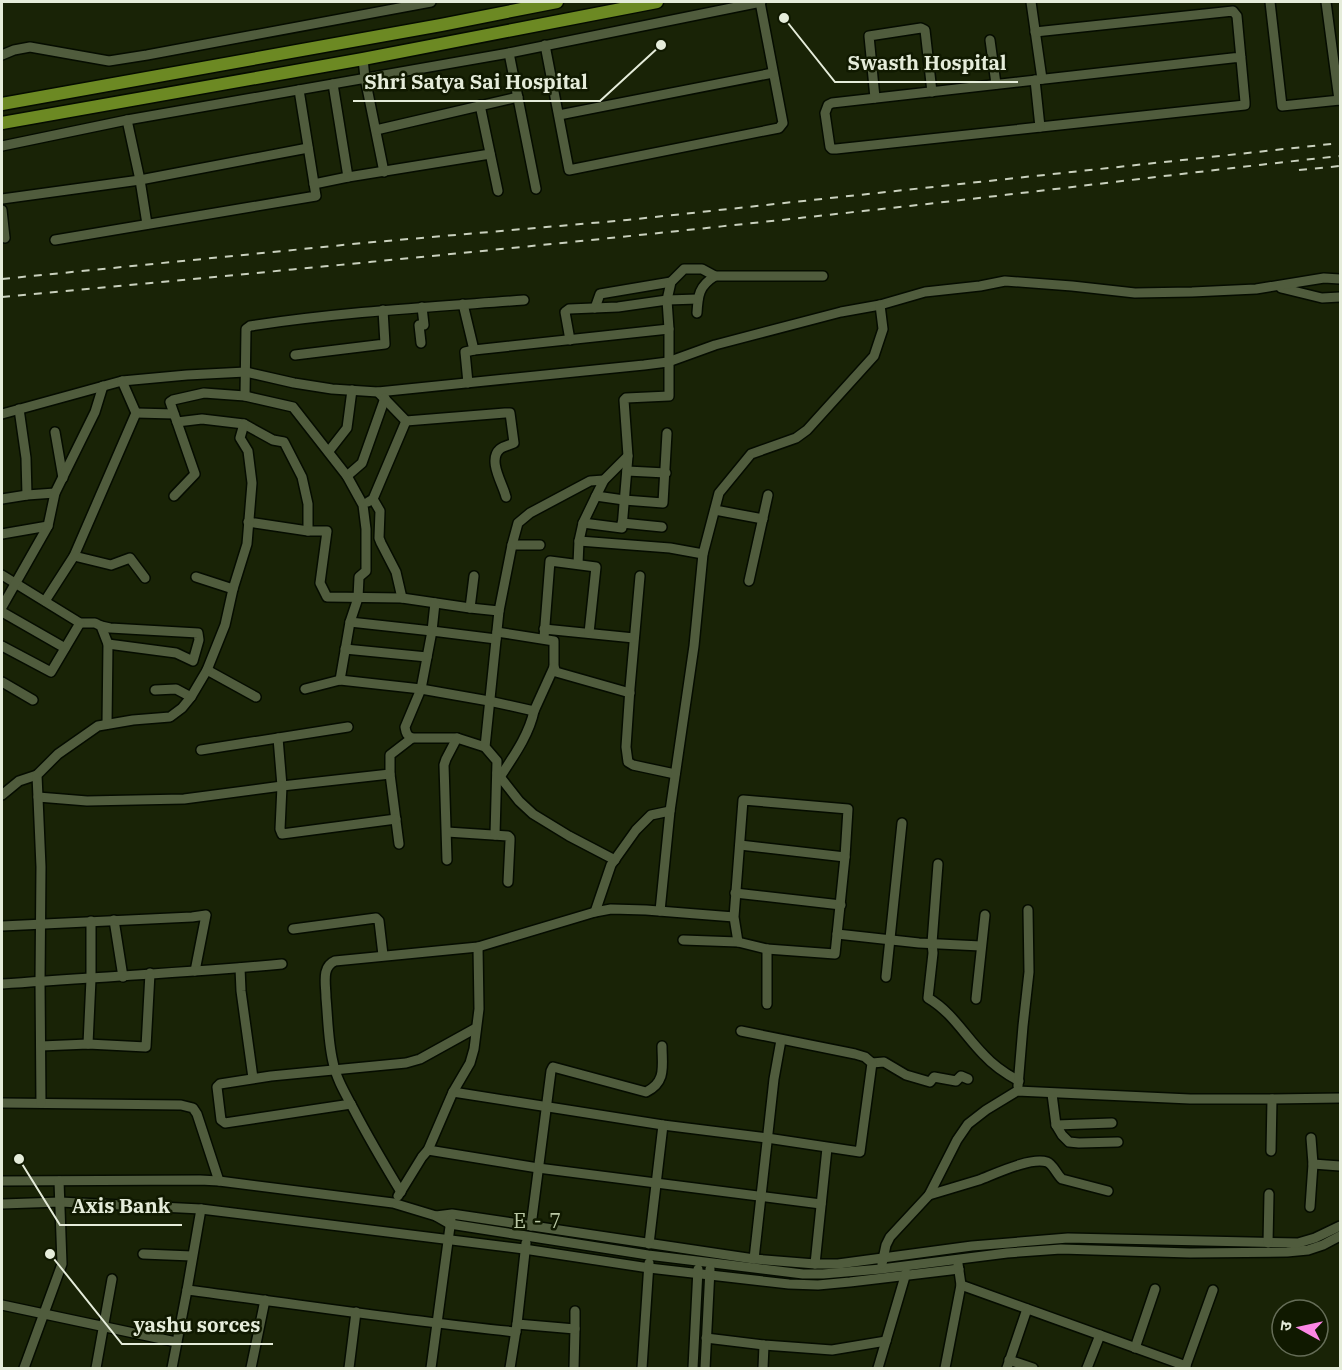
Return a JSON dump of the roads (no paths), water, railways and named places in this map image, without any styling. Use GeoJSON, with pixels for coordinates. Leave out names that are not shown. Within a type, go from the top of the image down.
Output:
{"type":"FeatureCollection","features":[{"type":"Feature","properties":{"kind":"main road"},"geometry":{"type":"LineString","coordinates":[[2,104],[557,2]]}},
{"type":"Feature","properties":{"kind":"main road"},"geometry":{"type":"LineString","coordinates":[[2,123],[363,59],[657,2]]}},
{"type":"Feature","properties":{"kind":"street"},"geometry":{"type":"LineString","coordinates":[[2,55],[30,47],[109,61],[431,2]]}},
{"type":"Feature","properties":{"kind":"street"},"geometry":{"type":"LineString","coordinates":[[2,146],[127,120],[508,52],[760,2],[783,123],[779,128],[569,170],[545,45]]}},
{"type":"Feature","properties":{"kind":"street"},"geometry":{"type":"LineString","coordinates":[[1031,2],[1035,32],[1040,127]]}},
{"type":"Feature","properties":{"kind":"street"},"geometry":{"type":"LineString","coordinates":[[1270,2],[1282,106],[1340,100],[1337,48],[1326,2]]}},
{"type":"Feature","properties":{"kind":"street"},"geometry":{"type":"LineString","coordinates":[[1035,32],[1233,12],[1237,16],[1241,57],[1245,102],[1243,106],[832,149],[829,144],[825,113],[828,105],[832,103],[1241,57]]}},
{"type":"Feature","properties":{"kind":"street"},"geometry":{"type":"LineString","coordinates":[[875,98],[869,36],[921,28],[925,30],[932,92]]}},
{"type":"Feature","properties":{"kind":"street"},"geometry":{"type":"LineString","coordinates":[[990,40],[996,84]]}},
{"type":"Feature","properties":{"kind":"street"},"geometry":{"type":"LineString","coordinates":[[508,52],[536,189]]}},
{"type":"Feature","properties":{"kind":"street"},"geometry":{"type":"LineString","coordinates":[[363,59],[384,172]]}},
{"type":"Feature","properties":{"kind":"street"},"geometry":{"type":"LineString","coordinates":[[559,115],[773,73]]}},
{"type":"Feature","properties":{"kind":"street"},"geometry":{"type":"LineString","coordinates":[[333,84],[348,177]]}},
{"type":"Feature","properties":{"kind":"street"},"geometry":{"type":"LineString","coordinates":[[55,240],[316,196],[299,90]]}},
{"type":"Feature","properties":{"kind":"street"},"geometry":{"type":"LineString","coordinates":[[376,130],[518,97]]}},
{"type":"Feature","properties":{"kind":"street"},"geometry":{"type":"LineString","coordinates":[[480,105],[498,191]]}},
{"type":"Feature","properties":{"kind":"street"},"geometry":{"type":"LineString","coordinates":[[127,120],[147,224]]}},
{"type":"Feature","properties":{"kind":"street"},"geometry":{"type":"LineString","coordinates":[[2,199],[140,180],[308,148]]}},
{"type":"Feature","properties":{"kind":"street"},"geometry":{"type":"LineString","coordinates":[[314,184],[490,154]]}},
{"type":"Feature","properties":{"kind":"street"},"geometry":{"type":"LineString","coordinates":[[2,210],[5,238]]}},
{"type":"Feature","properties":{"kind":"street"},"geometry":{"type":"LineString","coordinates":[[596,308],[600,294],[670,282],[684,269],[702,269],[715,276],[823,276]]}},
{"type":"Feature","properties":{"kind":"street"},"geometry":{"type":"LineString","coordinates":[[697,313],[698,299],[703,284],[715,276]]}},
{"type":"Feature","properties":{"kind":"street"},"geometry":{"type":"LineString","coordinates":[[2,414],[122,381],[187,375],[246,372],[294,383],[381,395],[468,383],[668,362],[715,345],[841,312],[925,292],[1005,281],[1135,293],[1256,289],[1324,278],[1341,279]]}},
{"type":"Feature","properties":{"kind":"street"},"geometry":{"type":"LineString","coordinates":[[584,523],[622,528],[628,456],[624,400],[626,398],[669,396],[667,300],[670,282]]}},
{"type":"Feature","properties":{"kind":"street"},"geometry":{"type":"LineString","coordinates":[[1275,286],[1322,298],[1341,297]]}},
{"type":"Feature","properties":{"kind":"street"},"geometry":{"type":"LineString","coordinates":[[570,340],[567,310],[698,299]]}},
{"type":"Feature","properties":{"kind":"street"},"geometry":{"type":"LineString","coordinates":[[245,396],[246,329],[250,326],[383,310],[524,300]]}},
{"type":"Feature","properties":{"kind":"street"},"geometry":{"type":"LineString","coordinates":[[463,304],[474,350]]}},
{"type":"Feature","properties":{"kind":"street"},"geometry":{"type":"LineString","coordinates":[[660,911],[670,811],[694,646],[703,554],[719,494],[751,454],[796,438],[807,430],[873,356],[883,328],[880,304]]}},
{"type":"Feature","properties":{"kind":"street"},"geometry":{"type":"LineString","coordinates":[[421,343],[419,325],[424,325],[422,307]]}},
{"type":"Feature","properties":{"kind":"street"},"geometry":{"type":"LineString","coordinates":[[295,355],[385,344],[383,310]]}},
{"type":"Feature","properties":{"kind":"street"},"geometry":{"type":"LineString","coordinates":[[468,383],[465,352],[669,329]]}},
{"type":"Feature","properties":{"kind":"street"},"geometry":{"type":"LineString","coordinates":[[45,601],[74,556],[136,413],[122,381]]}},
{"type":"Feature","properties":{"kind":"street"},"geometry":{"type":"LineString","coordinates":[[2,607],[48,526],[55,493],[95,412],[103,386]]}},
{"type":"Feature","properties":{"kind":"street"},"geometry":{"type":"LineString","coordinates":[[329,451],[347,428],[352,390]]}},
{"type":"Feature","properties":{"kind":"street"},"geometry":{"type":"LineString","coordinates":[[174,496],[195,474],[170,402],[204,393],[245,396],[293,407],[347,476],[363,506],[366,529],[366,571],[358,577],[358,598],[350,622],[340,680]]}},
{"type":"Feature","properties":{"kind":"street"},"geometry":{"type":"LineString","coordinates":[[381,395],[406,421]]}},
{"type":"Feature","properties":{"kind":"street"},"geometry":{"type":"LineString","coordinates":[[347,476],[362,463],[381,395]]}},
{"type":"Feature","properties":{"kind":"street"},"geometry":{"type":"LineString","coordinates":[[19,409],[25,444],[27,495]]}},
{"type":"Feature","properties":{"kind":"street"},"geometry":{"type":"LineString","coordinates":[[136,413],[244,424],[273,440],[284,442],[302,477],[309,504],[308,531]]}},
{"type":"Feature","properties":{"kind":"street"},"geometry":{"type":"LineString","coordinates":[[406,421],[510,413],[514,443],[498,451],[495,466],[506,497]]}},
{"type":"Feature","properties":{"kind":"street"},"geometry":{"type":"LineString","coordinates":[[363,506],[373,499],[406,421]]}},
{"type":"Feature","properties":{"kind":"street"},"geometry":{"type":"LineString","coordinates":[[2,795],[19,781],[38,775],[58,754],[98,726],[170,717],[191,697],[207,669],[225,625],[247,544],[252,483],[249,451],[240,438],[244,424]]}},
{"type":"Feature","properties":{"kind":"street"},"geometry":{"type":"LineString","coordinates":[[55,432],[63,478]]}},
{"type":"Feature","properties":{"kind":"street"},"geometry":{"type":"LineString","coordinates":[[596,496],[663,503],[667,433]]}},
{"type":"Feature","properties":{"kind":"street"},"geometry":{"type":"LineString","coordinates":[[578,564],[579,541],[596,496],[604,480],[628,456]]}},
{"type":"Feature","properties":{"kind":"street"},"geometry":{"type":"LineString","coordinates":[[627,471],[666,473]]}},
{"type":"Feature","properties":{"kind":"street"},"geometry":{"type":"LineString","coordinates":[[485,747],[499,611],[518,523],[530,513],[590,481],[604,480]]}},
{"type":"Feature","properties":{"kind":"street"},"geometry":{"type":"LineString","coordinates":[[2,499],[55,493]]}},
{"type":"Feature","properties":{"kind":"street"},"geometry":{"type":"LineString","coordinates":[[749,581],[768,495]]}},
{"type":"Feature","properties":{"kind":"street"},"geometry":{"type":"LineString","coordinates":[[373,499],[380,511],[381,543],[396,572],[402,598]]}},
{"type":"Feature","properties":{"kind":"street"},"geometry":{"type":"LineString","coordinates":[[715,510],[763,519]]}},
{"type":"Feature","properties":{"kind":"street"},"geometry":{"type":"LineString","coordinates":[[248,522],[308,531],[327,531],[320,583],[327,597],[402,598],[499,611]]}},
{"type":"Feature","properties":{"kind":"street"},"geometry":{"type":"LineString","coordinates":[[622,523],[662,527]]}},
{"type":"Feature","properties":{"kind":"street"},"geometry":{"type":"LineString","coordinates":[[2,534],[48,526]]}},
{"type":"Feature","properties":{"kind":"street"},"geometry":{"type":"LineString","coordinates":[[579,541],[670,548],[703,554]]}},
{"type":"Feature","properties":{"kind":"street"},"geometry":{"type":"LineString","coordinates":[[512,545],[540,545]]}},
{"type":"Feature","properties":{"kind":"street"},"geometry":{"type":"LineString","coordinates":[[74,556],[111,565],[130,558],[146,578]]}},
{"type":"Feature","properties":{"kind":"street"},"geometry":{"type":"LineString","coordinates":[[544,633],[550,561],[596,567],[589,633]]}},
{"type":"Feature","properties":{"kind":"street"},"geometry":{"type":"LineString","coordinates":[[2,575],[80,622],[95,623],[110,628],[198,633],[199,640],[193,662]]}},
{"type":"Feature","properties":{"kind":"street"},"geometry":{"type":"LineString","coordinates":[[470,608],[474,576]]}},
{"type":"Feature","properties":{"kind":"street"},"geometry":{"type":"LineString","coordinates":[[640,576],[626,747],[628,762],[675,774]]}},
{"type":"Feature","properties":{"kind":"street"},"geometry":{"type":"LineString","coordinates":[[195,578],[233,589]]}},
{"type":"Feature","properties":{"kind":"street"},"geometry":{"type":"LineString","coordinates":[[435,603],[421,689],[405,728],[408,737],[412,738],[457,738],[485,747],[498,761],[495,835]]}},
{"type":"Feature","properties":{"kind":"street"},"geometry":{"type":"LineString","coordinates":[[2,612],[64,648]]}},
{"type":"Feature","properties":{"kind":"street"},"geometry":{"type":"LineString","coordinates":[[2,646],[51,672],[80,622]]}},
{"type":"Feature","properties":{"kind":"street"},"geometry":{"type":"LineString","coordinates":[[350,622],[497,636],[589,633],[634,638]]}},
{"type":"Feature","properties":{"kind":"street"},"geometry":{"type":"LineString","coordinates":[[101,626],[108,644],[107,724]]}},
{"type":"Feature","properties":{"kind":"street"},"geometry":{"type":"LineString","coordinates":[[499,775],[522,740],[554,667],[554,641],[544,633]]}},
{"type":"Feature","properties":{"kind":"street"},"geometry":{"type":"LineString","coordinates":[[108,644],[176,652],[256,697]]}},
{"type":"Feature","properties":{"kind":"street"},"geometry":{"type":"LineString","coordinates":[[345,649],[427,657]]}},
{"type":"Feature","properties":{"kind":"street"},"geometry":{"type":"LineString","coordinates":[[554,667],[556,672],[630,693]]}},
{"type":"Feature","properties":{"kind":"street"},"geometry":{"type":"LineString","coordinates":[[305,689],[340,680],[421,689],[534,711]]}},
{"type":"Feature","properties":{"kind":"street"},"geometry":{"type":"LineString","coordinates":[[2,682],[33,700]]}},
{"type":"Feature","properties":{"kind":"street"},"geometry":{"type":"LineString","coordinates":[[155,690],[176,689],[191,697]]}},
{"type":"Feature","properties":{"kind":"street"},"geometry":{"type":"LineString","coordinates":[[201,750],[348,727]]}},
{"type":"Feature","properties":{"kind":"street"},"geometry":{"type":"LineString","coordinates":[[278,738],[282,786],[280,829],[282,834],[396,819]]}},
{"type":"Feature","properties":{"kind":"street"},"geometry":{"type":"LineString","coordinates":[[399,844],[390,774],[390,755],[412,738]]}},
{"type":"Feature","properties":{"kind":"street"},"geometry":{"type":"LineString","coordinates":[[447,860],[444,765],[457,738]]}},
{"type":"Feature","properties":{"kind":"street"},"geometry":{"type":"LineString","coordinates":[[38,797],[96,801],[183,799],[390,774]]}},
{"type":"Feature","properties":{"kind":"street"},"geometry":{"type":"LineString","coordinates":[[38,775],[41,867],[42,1103]]}},
{"type":"Feature","properties":{"kind":"street"},"geometry":{"type":"LineString","coordinates":[[499,775],[519,801],[533,814],[568,836],[615,860]]}},
{"type":"Feature","properties":{"kind":"street"},"geometry":{"type":"LineString","coordinates":[[683,940],[738,942],[767,949],[835,954],[848,809],[743,800],[734,917],[738,942]]}},
{"type":"Feature","properties":{"kind":"street"},"geometry":{"type":"LineString","coordinates":[[595,912],[611,865],[636,830],[651,815],[670,811]]}},
{"type":"Feature","properties":{"kind":"street"},"geometry":{"type":"LineString","coordinates":[[886,977],[902,823]]}},
{"type":"Feature","properties":{"kind":"street"},"geometry":{"type":"LineString","coordinates":[[447,832],[505,835],[510,838],[508,882]]}},
{"type":"Feature","properties":{"kind":"street"},"geometry":{"type":"LineString","coordinates":[[740,845],[845,857]]}},
{"type":"Feature","properties":{"kind":"street"},"geometry":{"type":"LineString","coordinates":[[938,864],[928,998],[957,1022],[984,1055],[1007,1075],[1019,1081]]}},
{"type":"Feature","properties":{"kind":"street"},"geometry":{"type":"LineString","coordinates":[[735,893],[841,905]]}},
{"type":"Feature","properties":{"kind":"street"},"geometry":{"type":"LineString","coordinates":[[401,1192],[370,1141],[335,1070],[329,1034],[326,968],[328,964],[335,961],[383,955],[478,946],[611,909],[734,917]]}},
{"type":"Feature","properties":{"kind":"street"},"geometry":{"type":"LineString","coordinates":[[1017,1091],[1029,972],[1028,910]]}},
{"type":"Feature","properties":{"kind":"street"},"geometry":{"type":"LineString","coordinates":[[2,926],[206,915],[195,971]]}},
{"type":"Feature","properties":{"kind":"street"},"geometry":{"type":"LineString","coordinates":[[976,999],[985,915]]}},
{"type":"Feature","properties":{"kind":"street"},"geometry":{"type":"LineString","coordinates":[[293,929],[376,918],[379,921],[383,955]]}},
{"type":"Feature","properties":{"kind":"street"},"geometry":{"type":"LineString","coordinates":[[114,920],[123,976]]}},
{"type":"Feature","properties":{"kind":"street"},"geometry":{"type":"LineString","coordinates":[[88,1044],[91,921]]}},
{"type":"Feature","properties":{"kind":"street"},"geometry":{"type":"LineString","coordinates":[[837,934],[981,946]]}},
{"type":"Feature","properties":{"kind":"street"},"geometry":{"type":"LineString","coordinates":[[393,1203],[428,1150],[453,1092],[470,1063],[479,1009],[478,946]]}},
{"type":"Feature","properties":{"kind":"street"},"geometry":{"type":"LineString","coordinates":[[767,949],[767,1004]]}},
{"type":"Feature","properties":{"kind":"street"},"geometry":{"type":"LineString","coordinates":[[2,984],[282,964]]}},
{"type":"Feature","properties":{"kind":"street"},"geometry":{"type":"LineString","coordinates":[[240,968],[253,1078]]}},
{"type":"Feature","properties":{"kind":"street"},"geometry":{"type":"LineString","coordinates":[[41,1046],[88,1044],[146,1047],[150,973]]}},
{"type":"Feature","properties":{"kind":"street"},"geometry":{"type":"LineString","coordinates":[[351,1104],[227,1123],[222,1122],[217,1087],[253,1078],[406,1063],[420,1059],[476,1028]]}},
{"type":"Feature","properties":{"kind":"street"},"geometry":{"type":"LineString","coordinates":[[741,1031],[855,1054],[865,1057],[872,1063],[884,1062],[906,1075],[930,1082],[934,1077],[956,1081],[961,1076],[968,1079]]}},
{"type":"Feature","properties":{"kind":"street"},"geometry":{"type":"LineString","coordinates":[[754,1259],[774,1078],[781,1040]]}},
{"type":"Feature","properties":{"kind":"street"},"geometry":{"type":"LineString","coordinates":[[531,1226],[553,1067],[646,1092],[659,1083],[662,1075],[662,1046]]}},
{"type":"Feature","properties":{"kind":"street"},"geometry":{"type":"LineString","coordinates":[[453,1092],[663,1125],[860,1152],[872,1063]]}},
{"type":"Feature","properties":{"kind":"street"},"geometry":{"type":"LineString","coordinates":[[881,1269],[890,1237],[929,1195],[957,1140],[968,1124],[1017,1091],[1190,1099],[1341,1098]]}},
{"type":"Feature","properties":{"kind":"street"},"geometry":{"type":"LineString","coordinates":[[1052,1094],[1056,1125],[1069,1142],[1118,1142]]}},
{"type":"Feature","properties":{"kind":"street"},"geometry":{"type":"LineString","coordinates":[[1271,1151],[1272,1099]]}},
{"type":"Feature","properties":{"kind":"street"},"geometry":{"type":"LineString","coordinates":[[2,1103],[181,1105],[192,1108],[197,1114],[219,1181]]}},
{"type":"Feature","properties":{"kind":"street"},"geometry":{"type":"LineString","coordinates":[[1056,1125],[1112,1123]]}},
{"type":"Feature","properties":{"kind":"street"},"geometry":{"type":"LineString","coordinates":[[649,1244],[663,1125]]}},
{"type":"Feature","properties":{"kind":"street"},"geometry":{"type":"LineString","coordinates":[[1310,1207],[1314,1164],[1311,1138]]}},
{"type":"Feature","properties":{"kind":"street"},"geometry":{"type":"LineString","coordinates":[[815,1264],[827,1148]]}},
{"type":"Feature","properties":{"kind":"street"},"geometry":{"type":"LineString","coordinates":[[428,1150],[538,1168],[820,1204]]}},
{"type":"Feature","properties":{"kind":"street"},"geometry":{"type":"LineString","coordinates":[[929,1195],[1018,1166],[1044,1162],[1050,1164],[1062,1179],[1108,1191]]}},
{"type":"Feature","properties":{"kind":"street"},"geometry":{"type":"LineString","coordinates":[[1314,1164],[1341,1166]]}},
{"type":"Feature","properties":{"kind":"street"},"geometry":{"type":"LineString","coordinates":[[24,1368],[62,1264],[59,1180]]}},
{"type":"Feature","properties":{"kind":"street"},"geometry":{"type":"LineString","coordinates":[[2,1181],[219,1181],[393,1203],[436,1216],[527,1236],[699,1262],[802,1274],[881,1269],[906,1271]]}},
{"type":"Feature","properties":{"kind":"street"},"geometry":{"type":"LineString","coordinates":[[1268,1243],[1269,1194]]}},
{"type":"Feature","properties":{"kind":"street"},"geometry":{"type":"LineString","coordinates":[[2,1203],[60,1202],[201,1209],[524,1249],[649,1268],[789,1284],[818,1285],[958,1265],[1007,1253],[1061,1249],[1190,1253],[1287,1252],[1308,1250],[1340,1238]]}},
{"type":"Feature","properties":{"kind":"street"},"geometry":{"type":"LineString","coordinates":[[171,1368],[201,1209]]}},
{"type":"Feature","properties":{"kind":"street"},"geometry":{"type":"LineString","coordinates":[[451,1219],[531,1226],[754,1259],[815,1264],[838,1264],[956,1248],[1068,1238],[1298,1243],[1306,1242],[1341,1226]]}},
{"type":"Feature","properties":{"kind":"street"},"geometry":{"type":"LineString","coordinates":[[431,1368],[451,1219]]}},
{"type":"Feature","properties":{"kind":"street"},"geometry":{"type":"LineString","coordinates":[[510,1368],[527,1236]]}},
{"type":"Feature","properties":{"kind":"street"},"geometry":{"type":"LineString","coordinates":[[945,1368],[961,1285],[956,1248]]}},
{"type":"Feature","properties":{"kind":"street"},"geometry":{"type":"LineString","coordinates":[[693,1368],[699,1251]]}},
{"type":"Feature","properties":{"kind":"street"},"geometry":{"type":"LineString","coordinates":[[705,1368],[711,1252]]}},
{"type":"Feature","properties":{"kind":"street"},"geometry":{"type":"LineString","coordinates":[[143,1254],[192,1256]]}},
{"type":"Feature","properties":{"kind":"street"},"geometry":{"type":"LineString","coordinates":[[642,1368],[648,1255]]}},
{"type":"Feature","properties":{"kind":"street"},"geometry":{"type":"LineString","coordinates":[[878,1368],[906,1271]]}},
{"type":"Feature","properties":{"kind":"street"},"geometry":{"type":"LineString","coordinates":[[96,1368],[112,1279]]}},
{"type":"Feature","properties":{"kind":"street"},"geometry":{"type":"LineString","coordinates":[[961,1285],[1186,1367],[1213,1290]]}},
{"type":"Feature","properties":{"kind":"street"},"geometry":{"type":"LineString","coordinates":[[1135,1348],[1155,1289]]}},
{"type":"Feature","properties":{"kind":"street"},"geometry":{"type":"LineString","coordinates":[[187,1290],[436,1324],[575,1329]]}},
{"type":"Feature","properties":{"kind":"street"},"geometry":{"type":"LineString","coordinates":[[251,1368],[265,1300]]}},
{"type":"Feature","properties":{"kind":"street"},"geometry":{"type":"LineString","coordinates":[[2,1305],[176,1342]]}},
{"type":"Feature","properties":{"kind":"street"},"geometry":{"type":"LineString","coordinates":[[1027,1309],[1008,1364],[1033,1368]]}},
{"type":"Feature","properties":{"kind":"street"},"geometry":{"type":"LineString","coordinates":[[574,1368],[575,1311]]}},
{"type":"Feature","properties":{"kind":"street"},"geometry":{"type":"LineString","coordinates":[[349,1368],[356,1312]]}},
{"type":"Feature","properties":{"kind":"street"},"geometry":{"type":"LineString","coordinates":[[1088,1368],[1100,1335]]}},
{"type":"Feature","properties":{"kind":"street"},"geometry":{"type":"LineString","coordinates":[[706,1338],[832,1350],[886,1341]]}},
{"type":"Feature","properties":{"kind":"street"},"geometry":{"type":"LineString","coordinates":[[762,1368],[764,1345]]}},
{"type":"Feature","properties":{"kind":"railway"},"geometry":{"type":"LineString","coordinates":[[2,279],[363,243],[627,220],[1340,143]]}},
{"type":"Feature","properties":{"kind":"railway"},"geometry":{"type":"LineString","coordinates":[[2,297],[648,234],[1340,156]]}},
{"type":"Feature","properties":{"kind":"railway"},"geometry":{"type":"LineString","coordinates":[[1299,170],[1340,166]]}},
{"type":"Feature","properties":{"kind":"place","name":"Swasth Hospital"},"geometry":{"type":"Point","coordinates":[784,18]}},
{"type":"Feature","properties":{"kind":"place","name":"Shri Satya Sai Hospital"},"geometry":{"type":"Point","coordinates":[661,45]}},
{"type":"Feature","properties":{"kind":"place","name":"Axis Bank"},"geometry":{"type":"Point","coordinates":[19,1159]}},
{"type":"Feature","properties":{"kind":"place","name":"yashu sorces"},"geometry":{"type":"Point","coordinates":[50,1254]}},
{"type":"Feature","properties":{"kind":"district","name":"E - 7"},"geometry":{"type":"Point","coordinates":[538,1220]}}]}
